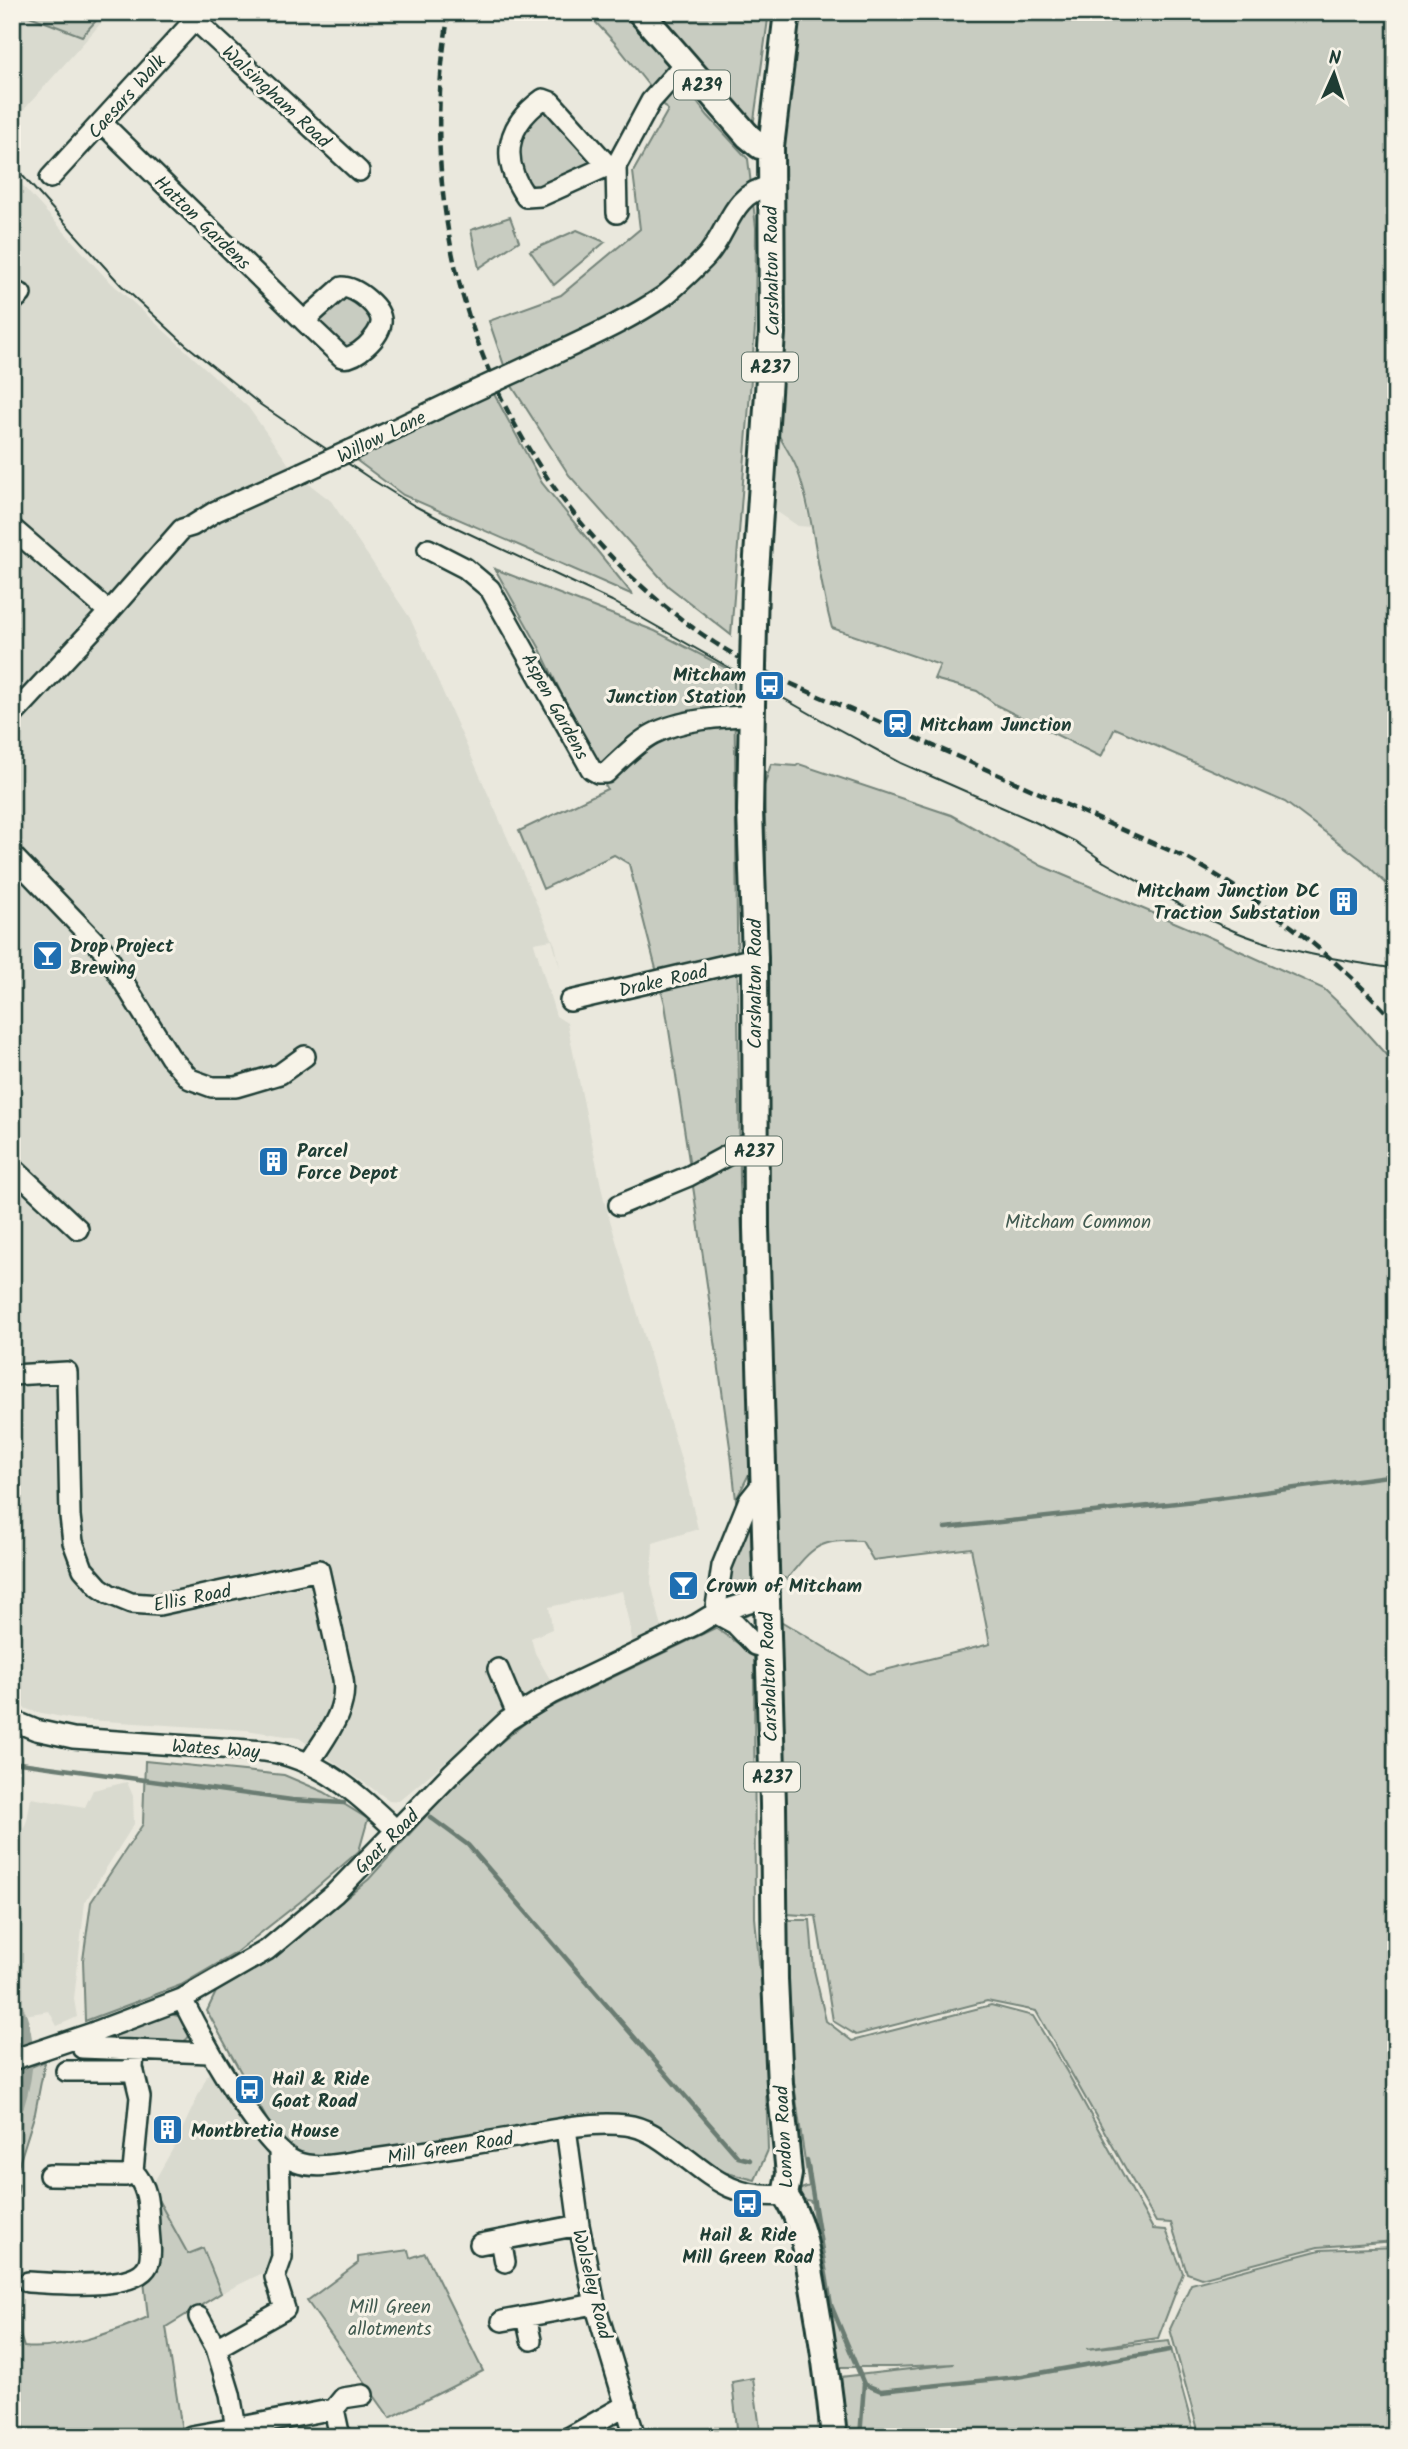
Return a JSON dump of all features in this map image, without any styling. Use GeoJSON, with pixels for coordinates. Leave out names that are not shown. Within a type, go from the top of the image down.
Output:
{"type":"FeatureCollection","features":[{"type":"Feature","properties":{"kind":"main road","name":"A239"},"geometry":{"type":"LineString","coordinates":[[640,12],[748,136],[760,145],[771,147]]}},
{"type":"Feature","properties":{"kind":"main road","name":"Carshalton Road"},"geometry":{"type":"LineString","coordinates":[[774,1958],[773,1804],[754,1141],[755,958],[750,811],[755,587],[772,332],[771,147],[787,12]]}},
{"type":"Feature","properties":{"kind":"main road","name":"London Road"},"geometry":{"type":"LineString","coordinates":[[774,1958],[780,2084],[789,2174],[785,2195],[800,2221],[806,2248],[827,2369],[834,2437]]}},
{"type":"Feature","properties":{"kind":"street","name":"Caesars Walk"},"geometry":{"type":"LineString","coordinates":[[50,178],[198,16]]}},
{"type":"Feature","properties":{"kind":"street","name":"Walsingham Road"},"geometry":{"type":"LineString","coordinates":[[198,16],[359,171]]}},
{"type":"Feature","properties":{"kind":"street"},"geometry":{"type":"LineString","coordinates":[[617,213],[609,165],[551,102],[543,99],[519,122],[509,149],[514,180],[526,197],[541,196],[609,165],[651,101],[684,64]]}},
{"type":"Feature","properties":{"kind":"street","name":"Hatton Gardens"},"geometry":{"type":"LineString","coordinates":[[102,123],[304,321]]}},
{"type":"Feature","properties":{"kind":"street","name":"Willow Lane"},"geometry":{"type":"LineString","coordinates":[[12,716],[110,612],[182,529],[529,366],[648,306],[667,294],[709,254],[747,194],[770,186]]}},
{"type":"Feature","properties":{"kind":"street"},"geometry":{"type":"LineString","coordinates":[[12,528],[110,612]]}},
{"type":"Feature","properties":{"kind":"street","name":"Aspen Gardens"},"geometry":{"type":"LineString","coordinates":[[428,550],[465,568],[490,589],[591,769],[598,773],[606,772],[656,732],[715,716],[752,710]]}},
{"type":"Feature","properties":{"kind":"street"},"geometry":{"type":"LineString","coordinates":[[12,855],[105,952],[170,1057],[190,1079],[212,1087],[236,1087],[280,1074],[305,1056]]}},
{"type":"Feature","properties":{"kind":"street","name":"Drake Road"},"geometry":{"type":"LineString","coordinates":[[570,1001],[755,958]]}},
{"type":"Feature","properties":{"kind":"street"},"geometry":{"type":"LineString","coordinates":[[619,1205],[689,1176],[754,1141]]}},
{"type":"Feature","properties":{"kind":"street"},"geometry":{"type":"LineString","coordinates":[[12,1167],[78,1229]]}},
{"type":"Feature","properties":{"kind":"street","name":"Ellis Road"},"geometry":{"type":"LineString","coordinates":[[12,1375],[67,1372],[73,1542],[83,1569],[109,1594],[131,1603],[159,1605],[319,1570],[343,1679],[344,1695],[337,1718],[309,1763]]}},
{"type":"Feature","properties":{"kind":"street"},"geometry":{"type":"LineString","coordinates":[[763,1483],[748,1502],[722,1566],[715,1613],[734,1624],[755,1645],[767,1648]]}},
{"type":"Feature","properties":{"kind":"street","name":"Goat Road"},"geometry":{"type":"LineString","coordinates":[[12,2060],[182,1999],[267,1950],[334,1894],[477,1749],[517,1714],[551,1693],[715,1613],[765,1597]]}},
{"type":"Feature","properties":{"kind":"street"},"geometry":{"type":"LineString","coordinates":[[498,1669],[517,1714]]}},
{"type":"Feature","properties":{"kind":"street","name":"Wates Way"},"geometry":{"type":"LineString","coordinates":[[12,1720],[36,1730],[73,1738],[265,1751],[288,1755],[309,1763],[349,1787],[397,1831]]}},
{"type":"Feature","properties":{"kind":"street"},"geometry":{"type":"LineString","coordinates":[[182,1999],[209,2053],[279,2151],[282,2256],[275,2277],[285,2309],[216,2348]]}},
{"type":"Feature","properties":{"kind":"street"},"geometry":{"type":"LineString","coordinates":[[82,2048],[209,2053]]}},
{"type":"Feature","properties":{"kind":"street"},"geometry":{"type":"LineString","coordinates":[[49,2175],[126,2176],[133,2171],[140,2096],[134,2071],[134,2050]]}},
{"type":"Feature","properties":{"kind":"street"},"geometry":{"type":"LineString","coordinates":[[66,2071],[134,2071]]}},
{"type":"Feature","properties":{"kind":"street","name":"Mill Green Road"},"geometry":{"type":"LineString","coordinates":[[279,2151],[296,2162],[316,2166],[430,2152],[596,2124],[640,2128],[667,2143],[712,2178],[735,2190],[764,2197],[785,2195]]}},
{"type":"Feature","properties":{"kind":"street","name":"Wolseley Road"},"geometry":{"type":"LineString","coordinates":[[566,2128],[579,2225],[595,2304],[635,2437]]}},
{"type":"Feature","properties":{"kind":"street"},"geometry":{"type":"LineString","coordinates":[[28,2282],[88,2284],[135,2277],[142,2272],[149,2260],[148,2197],[143,2181],[133,2171]]}},
{"type":"Feature","properties":{"kind":"street"},"geometry":{"type":"LineString","coordinates":[[480,2244],[579,2225]]}},
{"type":"Feature","properties":{"kind":"street"},"geometry":{"type":"LineString","coordinates":[[501,2240],[505,2262]]}},
{"type":"Feature","properties":{"kind":"street"},"geometry":{"type":"LineString","coordinates":[[502,2321],[595,2304]]}},
{"type":"Feature","properties":{"kind":"street"},"geometry":{"type":"LineString","coordinates":[[199,2317],[216,2348],[230,2394],[236,2428]]}},
{"type":"Feature","properties":{"kind":"street"},"geometry":{"type":"LineString","coordinates":[[526,2317],[531,2340]]}},
{"type":"Feature","properties":{"kind":"street"},"geometry":{"type":"LineString","coordinates":[[191,2436],[334,2409],[343,2398],[363,2395]]}},
{"type":"Feature","properties":{"kind":"street"},"geometry":{"type":"LineString","coordinates":[[570,2437],[626,2405]]}},
{"type":"Feature","properties":{"kind":"street"},"geometry":{"type":"LineString","coordinates":[[334,2409],[340,2437]]}},
{"type":"Feature","properties":{"kind":"shaded area"},"geometry":{"type":"Polygon","coordinates":[[[12,12],[111,12],[12,123],[12,12]]]}},
{"type":"Feature","properties":{"kind":"shaded area"},"geometry":{"type":"Polygon","coordinates":[[[12,174],[105,277],[248,407],[295,473],[331,501],[410,618],[555,945],[560,968],[552,940],[534,943],[556,1016],[567,1023],[604,1200],[683,1466],[698,1529],[653,1543],[651,1583],[663,1632],[633,1643],[622,1591],[549,1607],[552,1629],[531,1638],[535,1653],[551,1681],[508,1708],[399,1801],[389,1800],[299,1738],[246,1730],[72,1719],[32,1711],[12,1703],[12,174]]]}},
{"type":"Feature","properties":{"kind":"shaded area"},"geometry":{"type":"Polygon","coordinates":[[[776,431],[796,468],[811,527],[798,526],[776,511],[776,431]]]}},
{"type":"Feature","properties":{"kind":"shaded area"},"geometry":{"type":"Polygon","coordinates":[[[127,1782],[133,1796],[134,1824],[85,1902],[74,1999],[77,2017],[57,2026],[49,2011],[25,2015],[12,1999],[12,1844],[17,1846],[27,1820],[31,1798],[85,1807],[93,1790],[127,1782]]]}},
{"type":"Feature","properties":{"kind":"shaded area"},"geometry":{"type":"Polygon","coordinates":[[[209,2072],[275,2160],[283,2263],[222,2293],[203,2249],[188,2255],[151,2187],[175,2145],[209,2072]]]}},
{"type":"Feature","properties":{"kind":"green space"},"geometry":{"type":"Polygon","coordinates":[[[19,12],[104,12],[82,36],[19,12]]]}},
{"type":"Feature","properties":{"kind":"green space"},"geometry":{"type":"Polygon","coordinates":[[[586,12],[626,12],[708,116],[748,159],[756,228],[755,328],[731,635],[668,586],[569,475],[510,383],[489,321],[561,295],[640,229],[633,172],[668,110],[615,43],[586,12]]]}},
{"type":"Feature","properties":{"kind":"green space"},"geometry":{"type":"Polygon","coordinates":[[[652,12],[769,12],[754,120],[749,127],[652,12]]]}},
{"type":"Feature","properties":{"kind":"green space"},"geometry":{"type":"Polygon","coordinates":[[[795,12],[1396,12],[1396,893],[1362,860],[1285,802],[1115,728],[1101,757],[996,705],[977,691],[934,679],[940,665],[832,628],[803,488],[795,464],[776,431],[777,158],[795,12]]]}},
{"type":"Feature","properties":{"kind":"green space"},"geometry":{"type":"Polygon","coordinates":[[[536,102],[602,162],[540,194],[521,188],[506,149],[536,102]]]}},
{"type":"Feature","properties":{"kind":"green space"},"geometry":{"type":"Polygon","coordinates":[[[510,217],[519,241],[479,268],[471,230],[510,217]]]}},
{"type":"Feature","properties":{"kind":"green space"},"geometry":{"type":"Polygon","coordinates":[[[577,230],[605,242],[554,285],[530,251],[577,230]]]}},
{"type":"Feature","properties":{"kind":"green space"},"geometry":{"type":"Polygon","coordinates":[[[344,296],[361,305],[373,323],[365,335],[346,351],[319,325],[320,317],[344,296]]]}},
{"type":"Feature","properties":{"kind":"green space"},"geometry":{"type":"Polygon","coordinates":[[[493,392],[542,483],[633,595],[403,495],[352,457],[493,392]]]}},
{"type":"Feature","properties":{"kind":"green space"},"geometry":{"type":"Polygon","coordinates":[[[495,569],[655,631],[734,672],[740,1183],[751,1470],[736,1500],[665,1004],[629,864],[614,855],[543,889],[519,831],[607,789],[539,647],[495,569]]]}},
{"type":"Feature","properties":{"kind":"green space","name":"Mitcham Common"},"geometry":{"type":"Polygon","coordinates":[[[771,764],[799,764],[951,815],[1042,866],[1324,989],[1396,1066],[1396,2241],[1318,2247],[1201,2278],[1187,2273],[1171,2223],[1156,2222],[1036,2011],[987,2001],[856,2035],[833,2021],[816,1916],[787,1914],[782,1745],[774,1617],[869,1674],[990,1644],[971,1548],[873,1560],[862,1541],[836,1541],[826,1543],[811,1552],[787,1579],[779,1576],[777,1467],[765,1227],[764,786],[771,764]]]}},
{"type":"Feature","properties":{"kind":"green space"},"geometry":{"type":"Polygon","coordinates":[[[744,1525],[751,1528],[753,1593],[730,1601],[727,1592],[728,1572],[744,1525]]]}},
{"type":"Feature","properties":{"kind":"green space"},"geometry":{"type":"Polygon","coordinates":[[[715,1628],[754,1654],[755,1917],[764,2017],[768,2150],[755,2180],[719,2171],[668,2132],[618,2116],[313,2160],[294,2151],[275,2134],[207,2011],[216,1992],[273,1959],[369,1879],[468,1769],[536,1714],[715,1628]]]}},
{"type":"Feature","properties":{"kind":"green space"},"geometry":{"type":"Polygon","coordinates":[[[145,1761],[284,1775],[324,1792],[368,1819],[359,1851],[234,1954],[181,1985],[85,2021],[83,1960],[91,1902],[143,1824],[145,1761]]]}},
{"type":"Feature","properties":{"kind":"green space"},"geometry":{"type":"Polygon","coordinates":[[[788,1920],[810,1920],[814,1970],[826,2021],[852,2041],[991,2005],[1033,2016],[1067,2072],[1153,2229],[1166,2230],[1183,2273],[1158,2338],[1087,2349],[1169,2341],[1195,2437],[837,2437],[832,2378],[954,2364],[840,2367],[811,2201],[785,2195],[809,2186],[794,2087],[788,2020],[788,1920]]]}},
{"type":"Feature","properties":{"kind":"green space"},"geometry":{"type":"Polygon","coordinates":[[[169,2014],[183,2017],[191,2031],[182,2043],[110,2039],[108,2036],[169,2014]]]}},
{"type":"Feature","properties":{"kind":"green space"},"geometry":{"type":"Polygon","coordinates":[[[45,2061],[35,2113],[13,2183],[19,2185],[12,2232],[12,2075],[45,2061]]]}},
{"type":"Feature","properties":{"kind":"green space"},"geometry":{"type":"Polygon","coordinates":[[[151,2187],[188,2254],[203,2248],[221,2293],[166,2327],[183,2437],[12,2437],[12,2285],[17,2285],[20,2335],[24,2347],[54,2346],[87,2339],[148,2317],[144,2281],[151,2187]]]}},
{"type":"Feature","properties":{"kind":"green space"},"geometry":{"type":"Polygon","coordinates":[[[1396,2247],[1396,2437],[1200,2437],[1170,2329],[1191,2284],[1320,2250],[1396,2247]]]}},
{"type":"Feature","properties":{"kind":"green space","name":"Mill Green allotments"},"geometry":{"type":"Polygon","coordinates":[[[408,2250],[410,2258],[425,2253],[483,2371],[390,2418],[307,2301],[358,2263],[358,2257],[408,2250]]]}},
{"type":"Feature","properties":{"kind":"green space"},"geometry":{"type":"Polygon","coordinates":[[[753,2378],[761,2436],[738,2437],[732,2382],[753,2378]]]}},
{"type":"Feature","properties":{"kind":"waterway"},"geometry":{"type":"LineString","coordinates":[[945,1528],[1195,1501],[1396,1475]]}},
{"type":"Feature","properties":{"kind":"waterway"},"geometry":{"type":"LineString","coordinates":[[12,1762],[292,1800],[344,1803]]}},
{"type":"Feature","properties":{"kind":"waterway"},"geometry":{"type":"LineString","coordinates":[[430,1817],[468,1845],[738,2157],[750,2160]]}},
{"type":"Feature","properties":{"kind":"waterway"},"geometry":{"type":"LineString","coordinates":[[12,2011],[21,2046],[18,2082],[12,2105]]}},
{"type":"Feature","properties":{"kind":"waterway"},"geometry":{"type":"LineString","coordinates":[[807,2160],[831,2305],[864,2384],[881,2391],[1017,2377],[1170,2350]]}},
{"type":"Feature","properties":{"kind":"waterway"},"geometry":{"type":"LineString","coordinates":[[860,2437],[864,2384]]}},
{"type":"Feature","properties":{"kind":"waterway"},"geometry":{"type":"LineString","coordinates":[[12,2421],[15,2437]]}},
{"type":"Feature","properties":{"kind":"tram line"},"geometry":{"type":"LineString","coordinates":[[12,164],[121,285],[185,344],[261,405],[371,479],[453,526],[612,601],[901,763],[1033,821],[1076,842],[1104,862]]}},
{"type":"Feature","properties":{"kind":"tram line"},"geometry":{"type":"LineString","coordinates":[[1097,858],[1199,915],[1234,931],[1273,945],[1396,969]]}},
{"type":"Feature","properties":{"kind":"railway"},"geometry":{"type":"LineString","coordinates":[[449,12],[440,104],[443,194],[459,282],[488,367],[528,447],[579,520],[642,586],[715,643],[736,656],[804,689],[1187,858],[1244,893],[1298,932],[1349,975],[1396,1023]]}},
{"type":"Feature","properties":{"kind":"place","name":"Mitcham Junction Station"},"geometry":{"type":"Point","coordinates":[769,685]}},
{"type":"Feature","properties":{"kind":"place","name":"Mitcham Junction"},"geometry":{"type":"Point","coordinates":[897,724]}},
{"type":"Feature","properties":{"kind":"place","name":"Mitcham Junction DC Traction Substation"},"geometry":{"type":"Point","coordinates":[1343,901]}},
{"type":"Feature","properties":{"kind":"place","name":"Drop Project Brewing"},"geometry":{"type":"Point","coordinates":[47,956]}},
{"type":"Feature","properties":{"kind":"place","name":"Parcel Force Depot"},"geometry":{"type":"Point","coordinates":[274,1161]}},
{"type":"Feature","properties":{"kind":"place","name":"Crown of Mitcham"},"geometry":{"type":"Point","coordinates":[683,1585]}},
{"type":"Feature","properties":{"kind":"place","name":"Hail & Ride Goat Road"},"geometry":{"type":"Point","coordinates":[249,2089]}},
{"type":"Feature","properties":{"kind":"place","name":"Montbretia House"},"geometry":{"type":"Point","coordinates":[168,2130]}},
{"type":"Feature","properties":{"kind":"place","name":"Hail & Ride Mill Green Road"},"geometry":{"type":"Point","coordinates":[748,2203]}}]}
